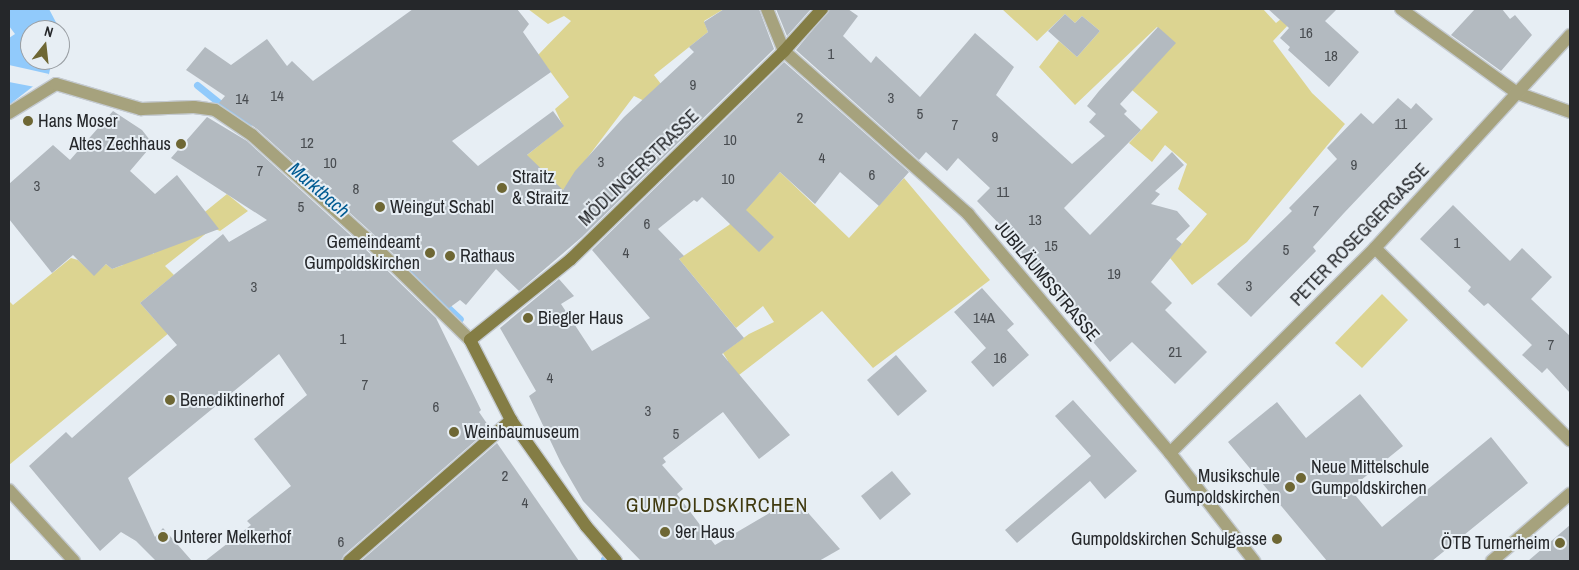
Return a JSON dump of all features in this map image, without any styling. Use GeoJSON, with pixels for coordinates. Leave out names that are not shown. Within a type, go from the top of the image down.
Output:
{"type":"FeatureCollection","features":[{"type":"Feature","properties":{"kind":"main road","name":"MÖDLINGERSTRASSE"},"geometry":{"type":"LineString","coordinates":[[470,340],[571,260],[784,51],[822,9]]}},
{"type":"Feature","properties":{"kind":"main road"},"geometry":{"type":"LineString","coordinates":[[470,340],[511,420],[586,526],[616,561]]}},
{"type":"Feature","properties":{"kind":"main road"},"geometry":{"type":"LineString","coordinates":[[349,561],[511,420]]}},
{"type":"Feature","properties":{"kind":"street"},"geometry":{"type":"LineString","coordinates":[[767,9],[784,51]]}},
{"type":"Feature","properties":{"kind":"street"},"geometry":{"type":"LineString","coordinates":[[1401,9],[1517,93],[1570,112]]}},
{"type":"Feature","properties":{"kind":"street","name":"PETER ROSEGGERGASSE"},"geometry":{"type":"LineString","coordinates":[[1170,454],[1375,248],[1570,35]]}},
{"type":"Feature","properties":{"kind":"street","name":"JUBILÄUMSSTRASSE"},"geometry":{"type":"LineString","coordinates":[[784,51],[968,214],[1170,454],[1254,561]]}},
{"type":"Feature","properties":{"kind":"street"},"geometry":{"type":"LineString","coordinates":[[9,113],[56,84],[141,109],[194,107],[214,110],[252,135],[365,237],[470,340]]}},
{"type":"Feature","properties":{"kind":"street"},"geometry":{"type":"LineString","coordinates":[[1375,248],[1570,440]]}},
{"type":"Feature","properties":{"kind":"street"},"geometry":{"type":"LineString","coordinates":[[9,490],[74,561]]}},
{"type":"Feature","properties":{"kind":"street"},"geometry":{"type":"LineString","coordinates":[[1492,561],[1570,494]]}},
{"type":"Feature","properties":{"kind":"shaded area"},"geometry":{"type":"Polygon","coordinates":[[[528,9],[724,9],[704,21],[708,32],[654,75],[668,93],[655,106],[634,96],[563,190],[521,160],[563,126],[555,109],[569,97],[538,55],[571,21],[564,16],[548,24],[528,9]]]}},
{"type":"Feature","properties":{"kind":"shaded area"},"geometry":{"type":"Polygon","coordinates":[[[1002,9],[1263,9],[1276,23],[1286,15],[1291,22],[1273,41],[1312,93],[1345,124],[1247,242],[1192,285],[1170,258],[1207,214],[1178,189],[1187,164],[1165,145],[1152,162],[1129,143],[1158,112],[1132,90],[1175,43],[1157,27],[1075,105],[1039,67],[1059,41],[1077,57],[1100,31],[1082,16],[1075,23],[1065,14],[1037,41],[1002,9]]]}},
{"type":"Feature","properties":{"kind":"shaded area"},"geometry":{"type":"Polygon","coordinates":[[[780,172],[849,238],[904,178],[990,280],[873,368],[822,311],[739,375],[589,469],[728,361],[723,353],[749,334],[774,322],[763,306],[736,328],[679,259],[729,225],[780,172]]]}},
{"type":"Feature","properties":{"kind":"shaded area"},"geometry":{"type":"Polygon","coordinates":[[[227,194],[248,211],[220,231],[213,228],[165,266],[174,275],[140,303],[157,322],[279,242],[9,465],[9,301],[13,305],[71,258],[78,260],[94,275],[106,264],[112,269],[123,265],[136,236],[153,254],[227,194]]]}},
{"type":"Feature","properties":{"kind":"shaded area"},"geometry":{"type":"Polygon","coordinates":[[[1382,294],[1408,320],[1362,368],[1335,343],[1382,294]]]}},
{"type":"Feature","properties":{"kind":"water"},"geometry":{"type":"Polygon","coordinates":[[[9,9],[49,9],[55,20],[20,20],[20,70],[50,70],[49,74],[9,105],[9,38],[15,34],[9,26],[9,9]]]}},
{"type":"Feature","properties":{"kind":"pier"},"geometry":{"type":"Polygon","coordinates":[[[9,65],[20,67],[20,70],[31,70],[49,74],[35,87],[9,82],[9,65]]]}},
{"type":"Feature","properties":{"kind":"building"},"geometry":{"type":"Polygon","coordinates":[[[413,9],[517,9],[529,24],[523,32],[551,72],[452,141],[478,166],[553,111],[564,126],[527,155],[563,190],[575,171],[624,117],[694,52],[689,47],[708,32],[704,22],[724,9],[759,9],[774,49],[582,237],[519,291],[496,269],[466,305],[460,300],[449,308],[370,231],[257,129],[219,103],[225,96],[186,70],[205,47],[231,65],[267,39],[287,66],[292,61],[313,81],[413,9]]]}},
{"type":"Feature","properties":{"kind":"building"},"geometry":{"type":"Polygon","coordinates":[[[776,9],[811,9],[787,36],[776,9]]]}},
{"type":"Feature","properties":{"kind":"building"},"geometry":{"type":"Polygon","coordinates":[[[830,9],[848,9],[858,16],[843,36],[871,63],[876,56],[920,97],[975,33],[1014,67],[996,95],[1072,164],[1105,136],[1089,122],[1096,114],[1087,106],[1099,91],[1158,27],[1176,43],[1120,104],[1127,111],[1124,114],[1141,130],[1064,208],[1090,235],[1172,152],[1184,165],[1155,191],[1160,194],[1151,204],[1177,211],[1190,226],[1176,239],[1182,244],[1151,282],[1172,303],[1165,310],[1207,352],[1175,384],[1132,342],[1110,362],[1046,286],[1006,231],[977,201],[990,188],[958,158],[947,171],[926,152],[919,160],[796,50],[830,9]]]}},
{"type":"Feature","properties":{"kind":"building"},"geometry":{"type":"Polygon","coordinates":[[[1268,9],[1337,9],[1325,21],[1359,52],[1329,87],[1288,50],[1290,47],[1280,38],[1289,28],[1268,9]]]}},
{"type":"Feature","properties":{"kind":"building"},"geometry":{"type":"Polygon","coordinates":[[[1475,9],[1502,9],[1510,19],[1515,15],[1532,35],[1501,71],[1451,35],[1475,9]]]}},
{"type":"Feature","properties":{"kind":"building"},"geometry":{"type":"Polygon","coordinates":[[[1065,14],[1075,23],[1082,16],[1100,31],[1077,57],[1048,31],[1065,14]]]}},
{"type":"Feature","properties":{"kind":"building"},"geometry":{"type":"Polygon","coordinates":[[[784,62],[909,172],[879,206],[840,172],[815,204],[780,172],[746,210],[774,237],[759,252],[702,197],[697,202],[694,200],[658,229],[684,256],[679,259],[744,338],[722,354],[790,435],[759,459],[723,412],[663,458],[666,462],[662,465],[683,489],[677,494],[715,545],[795,498],[840,549],[819,561],[641,561],[583,501],[561,463],[529,396],[536,391],[500,328],[559,279],[574,296],[561,304],[592,351],[650,318],[592,250],[784,62]]]}},
{"type":"Feature","properties":{"kind":"building"},"geometry":{"type":"Polygon","coordinates":[[[1398,98],[1411,109],[1416,103],[1433,119],[1313,247],[1316,251],[1251,317],[1217,284],[1292,211],[1289,208],[1337,159],[1327,148],[1361,113],[1373,124],[1398,98]]]}},
{"type":"Feature","properties":{"kind":"building"},"geometry":{"type":"Polygon","coordinates":[[[113,111],[142,130],[153,144],[130,171],[155,194],[177,175],[219,229],[112,269],[106,264],[94,276],[73,255],[52,273],[9,219],[9,184],[53,145],[70,160],[113,111]]]}},
{"type":"Feature","properties":{"kind":"building"},"geometry":{"type":"Polygon","coordinates":[[[207,117],[247,141],[359,243],[436,318],[481,410],[479,412],[490,428],[344,555],[341,561],[205,561],[251,525],[247,521],[291,486],[254,439],[307,395],[279,354],[128,478],[155,537],[163,528],[192,561],[156,561],[136,541],[121,532],[100,551],[29,466],[66,432],[72,438],[177,345],[140,303],[223,234],[229,242],[267,220],[171,158],[207,117]]]}},
{"type":"Feature","properties":{"kind":"building"},"geometry":{"type":"Polygon","coordinates":[[[1453,205],[1510,261],[1522,248],[1552,277],[1531,299],[1570,336],[1570,393],[1547,368],[1542,373],[1522,355],[1532,345],[1488,303],[1484,306],[1468,291],[1471,287],[1420,239],[1453,205]]]}},
{"type":"Feature","properties":{"kind":"building"},"geometry":{"type":"Polygon","coordinates":[[[982,288],[1014,324],[1007,330],[1029,355],[993,387],[971,362],[986,348],[954,312],[982,288]]]}},
{"type":"Feature","properties":{"kind":"building"},"geometry":{"type":"Polygon","coordinates":[[[896,355],[927,391],[898,416],[867,380],[896,355]]]}},
{"type":"Feature","properties":{"kind":"building","name":"Neue Mittelschule Gumpoldskirchen"},"geometry":{"type":"Polygon","coordinates":[[[1360,394],[1403,446],[1350,489],[1382,527],[1491,437],[1528,483],[1432,561],[1327,561],[1228,442],[1277,402],[1306,438],[1360,394]]]}},
{"type":"Feature","properties":{"kind":"building"},"geometry":{"type":"Polygon","coordinates":[[[1073,400],[1137,471],[1105,499],[1090,481],[1017,543],[1005,530],[1091,456],[1055,416],[1073,400]]]}},
{"type":"Feature","properties":{"kind":"building"},"geometry":{"type":"Polygon","coordinates":[[[497,443],[579,561],[361,561],[497,443]]]}},
{"type":"Feature","properties":{"kind":"building"},"geometry":{"type":"Polygon","coordinates":[[[892,471],[911,494],[880,520],[861,496],[892,471]]]}},
{"type":"Feature","properties":{"kind":"building","name":"ÖTB Turnerheim"},"geometry":{"type":"Polygon","coordinates":[[[1570,525],[1570,561],[1528,561],[1570,525]]]}},
{"type":"Feature","properties":{"kind":"waterway","name":"Marktbach"},"geometry":{"type":"LineString","coordinates":[[197,85],[248,126]]}},
{"type":"Feature","properties":{"kind":"waterway","name":"Marktbach"},"geometry":{"type":"LineString","coordinates":[[401,263],[460,319]]}},
{"type":"Feature","properties":{"kind":"place","name":"Hans Moser"},"geometry":{"type":"Point","coordinates":[28,121]}},
{"type":"Feature","properties":{"kind":"place","name":"Altes Zechhaus"},"geometry":{"type":"Point","coordinates":[181,144]}},
{"type":"Feature","properties":{"kind":"place","name":"Straitz & Straitz"},"geometry":{"type":"Point","coordinates":[502,188]}},
{"type":"Feature","properties":{"kind":"place","name":"Weingut Schabl"},"geometry":{"type":"Point","coordinates":[380,207]}},
{"type":"Feature","properties":{"kind":"place","name":"Gemeindeamt Gumpoldskirchen"},"geometry":{"type":"Point","coordinates":[430,253]}},
{"type":"Feature","properties":{"kind":"place","name":"Rathaus"},"geometry":{"type":"Point","coordinates":[450,256]}},
{"type":"Feature","properties":{"kind":"place","name":"Biegler Haus"},"geometry":{"type":"Point","coordinates":[528,318]}},
{"type":"Feature","properties":{"kind":"place","name":"Benediktinerhof"},"geometry":{"type":"Point","coordinates":[170,400]}},
{"type":"Feature","properties":{"kind":"place","name":"Weinbaumuseum"},"geometry":{"type":"Point","coordinates":[454,432]}},
{"type":"Feature","properties":{"kind":"place","name":"Neue Mittelschule Gumpoldskirchen"},"geometry":{"type":"Point","coordinates":[1301,478]}},
{"type":"Feature","properties":{"kind":"place","name":"Musikschule Gumpoldskirchen"},"geometry":{"type":"Point","coordinates":[1290,487]}},
{"type":"Feature","properties":{"kind":"place","name":"9er Haus"},"geometry":{"type":"Point","coordinates":[665,532]}},
{"type":"Feature","properties":{"kind":"place","name":"Unterer Melkerhof"},"geometry":{"type":"Point","coordinates":[163,537]}},
{"type":"Feature","properties":{"kind":"place","name":"Gumpoldskirchen Schulgasse"},"geometry":{"type":"Point","coordinates":[1277,539]}},
{"type":"Feature","properties":{"kind":"place","name":"ÖTB Turnerheim"},"geometry":{"type":"Point","coordinates":[1560,543]}},
{"type":"Feature","properties":{"kind":"district","name":"GUMPOLDSKIRCHEN"},"geometry":{"type":"Point","coordinates":[717,504]}}]}
